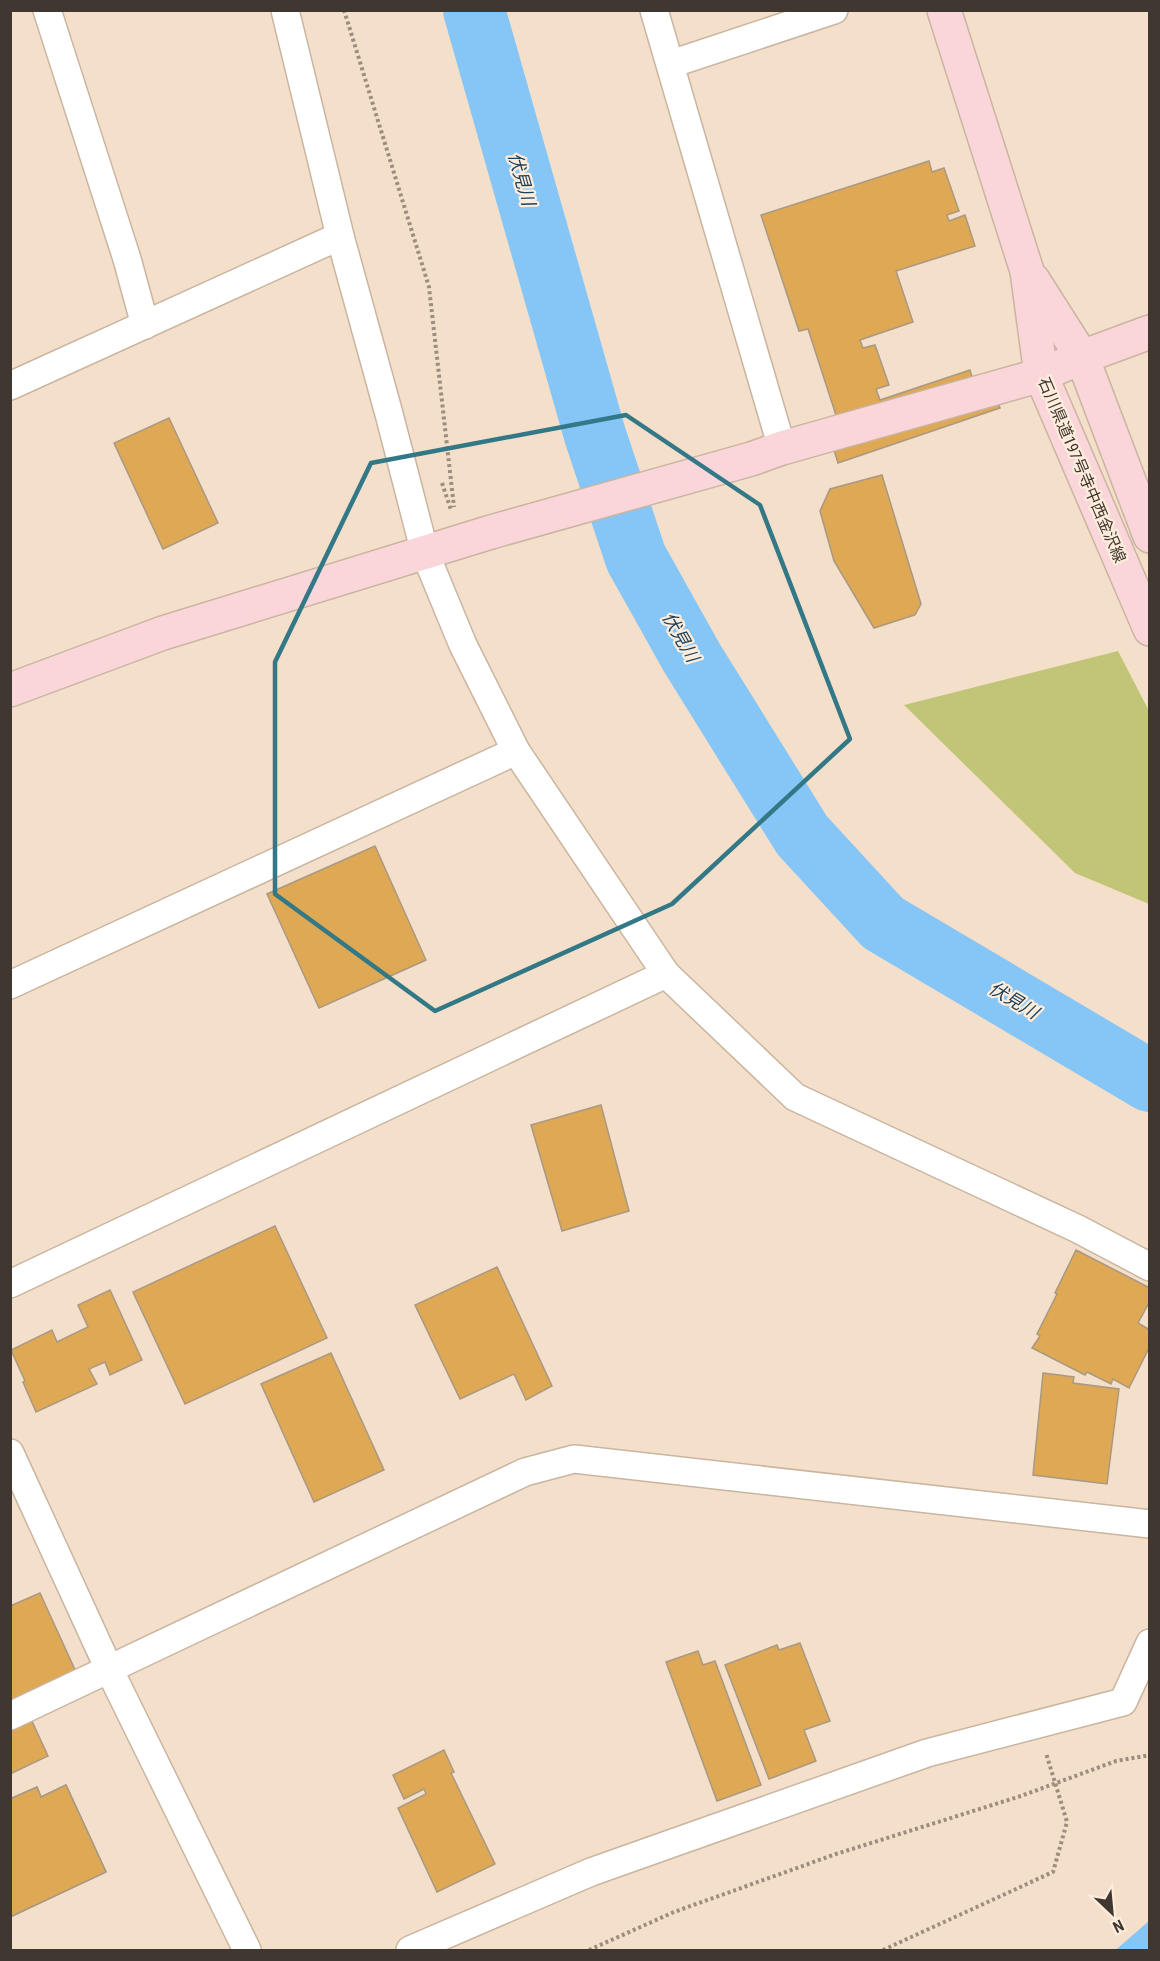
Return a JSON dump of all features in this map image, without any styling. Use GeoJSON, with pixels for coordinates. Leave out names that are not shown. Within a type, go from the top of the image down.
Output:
{"type":"FeatureCollection","features":[{"type":"Feature","properties":{"kind":"street"},"geometry":{"type":"LineString","coordinates":[[47,10],[127,258],[145,325]]}},
{"type":"Feature","properties":{"kind":"street"},"geometry":{"type":"LineString","coordinates":[[285,10],[340,236],[425,553],[462,645],[516,751],[666,974],[795,1097],[1078,1229],[1149,1267]]}},
{"type":"Feature","properties":{"kind":"street"},"geometry":{"type":"LineString","coordinates":[[654,10],[782,448]]}},
{"type":"Feature","properties":{"kind":"street"},"geometry":{"type":"LineString","coordinates":[[671,63],[834,10]]}},
{"type":"Feature","properties":{"kind":"street","name":"石川県道197号寺中西金沢線"},"geometry":{"type":"LineString","coordinates":[[944,10],[1027,271],[1041,375],[1149,629]]}},
{"type":"Feature","properties":{"kind":"street"},"geometry":{"type":"LineString","coordinates":[[10,386],[340,236]]}},
{"type":"Feature","properties":{"kind":"street","name":"石川県道197号寺中西金沢線"},"geometry":{"type":"LineString","coordinates":[[1027,271],[1082,357],[1149,536]]}},
{"type":"Feature","properties":{"kind":"street"},"geometry":{"type":"LineString","coordinates":[[10,690],[163,633],[491,532],[1041,375],[1149,332]]}},
{"type":"Feature","properties":{"kind":"street"},"geometry":{"type":"LineString","coordinates":[[10,985],[516,751]]}},
{"type":"Feature","properties":{"kind":"street"},"geometry":{"type":"LineString","coordinates":[[10,1284],[666,974]]}},
{"type":"Feature","properties":{"kind":"street"},"geometry":{"type":"LineString","coordinates":[[10,1453],[109,1669],[247,1950]]}},
{"type":"Feature","properties":{"kind":"street"},"geometry":{"type":"LineString","coordinates":[[10,1716],[525,1473],[574,1459],[1149,1524]]}},
{"type":"Feature","properties":{"kind":"street"},"geometry":{"type":"LineString","coordinates":[[410,1950],[591,1872],[927,1753],[1123,1702],[1149,1643]]}},
{"type":"Feature","properties":{"kind":"path"},"geometry":{"type":"LineString","coordinates":[[344,10],[429,287],[453,511],[441,480]]}},
{"type":"Feature","properties":{"kind":"path"},"geometry":{"type":"LineString","coordinates":[[884,1950],[1053,1872],[1067,1822],[1046,1751]]}},
{"type":"Feature","properties":{"kind":"path"},"geometry":{"type":"LineString","coordinates":[[589,1950],[674,1912],[836,1854],[1021,1796],[1116,1761],[1149,1755]]}},
{"type":"Feature","properties":{"kind":"highlighted area"},"geometry":{"type":"Polygon","coordinates":[[[626,415],[760,505],[850,739],[672,904],[435,1011],[275,894],[275,662],[371,463],[626,415]]]}},
{"type":"Feature","properties":{"kind":"green space"},"geometry":{"type":"Polygon","coordinates":[[[1118,651],[1149,711],[1149,904],[1075,873],[904,705],[1118,651]]]}},
{"type":"Feature","properties":{"kind":"water"},"geometry":{"type":"Polygon","coordinates":[[[1149,1921],[1149,1950],[1113,1950],[1118,1948],[1149,1921]]]}},
{"type":"Feature","properties":{"kind":"building"},"geometry":{"type":"Polygon","coordinates":[[[929,161],[932,172],[944,168],[959,211],[947,215],[949,221],[965,215],[975,246],[896,271],[913,322],[860,340],[863,348],[875,345],[889,385],[876,389],[880,400],[970,370],[972,377],[988,373],[1000,408],[838,463],[834,450],[846,446],[808,329],[799,331],[761,215],[929,161]]]}},
{"type":"Feature","properties":{"kind":"building"},"geometry":{"type":"Polygon","coordinates":[[[169,418],[218,523],[163,549],[114,443],[169,418]]]}},
{"type":"Feature","properties":{"kind":"building"},"geometry":{"type":"Polygon","coordinates":[[[882,475],[921,604],[915,615],[874,628],[834,561],[820,511],[830,489],[882,475]]]}},
{"type":"Feature","properties":{"kind":"building"},"geometry":{"type":"Polygon","coordinates":[[[375,846],[426,960],[319,1008],[267,894],[375,846]]]}},
{"type":"Feature","properties":{"kind":"building"},"geometry":{"type":"Polygon","coordinates":[[[601,1105],[629,1211],[562,1231],[531,1125],[601,1105]]]}},
{"type":"Feature","properties":{"kind":"building"},"geometry":{"type":"Polygon","coordinates":[[[275,1226],[327,1338],[185,1404],[133,1292],[275,1226]]]}},
{"type":"Feature","properties":{"kind":"building"},"geometry":{"type":"Polygon","coordinates":[[[1076,1250],[1150,1288],[1150,1301],[1138,1323],[1150,1330],[1150,1346],[1129,1388],[1113,1379],[1111,1384],[1087,1372],[1085,1375],[1032,1348],[1040,1336],[1037,1334],[1076,1250]]]}},
{"type":"Feature","properties":{"kind":"building"},"geometry":{"type":"Polygon","coordinates":[[[497,1267],[552,1386],[526,1400],[514,1374],[460,1399],[415,1305],[497,1267]]]}},
{"type":"Feature","properties":{"kind":"building"},"geometry":{"type":"Polygon","coordinates":[[[110,1290],[142,1360],[110,1375],[105,1362],[89,1369],[97,1384],[36,1412],[11,1350],[52,1330],[57,1342],[88,1327],[78,1305],[110,1290]]]}},
{"type":"Feature","properties":{"kind":"building"},"geometry":{"type":"Polygon","coordinates":[[[331,1353],[384,1470],[314,1502],[261,1384],[331,1353]]]}},
{"type":"Feature","properties":{"kind":"building"},"geometry":{"type":"Polygon","coordinates":[[[1043,1373],[1074,1377],[1073,1383],[1119,1389],[1107,1484],[1033,1475],[1043,1373]]]}},
{"type":"Feature","properties":{"kind":"building"},"geometry":{"type":"Polygon","coordinates":[[[40,1593],[86,1694],[31,1719],[48,1756],[10,1774],[10,1606],[40,1593]]]}},
{"type":"Feature","properties":{"kind":"building"},"geometry":{"type":"Polygon","coordinates":[[[800,1643],[830,1721],[804,1730],[816,1761],[769,1779],[725,1665],[777,1645],[779,1650],[800,1643]]]}},
{"type":"Feature","properties":{"kind":"building"},"geometry":{"type":"Polygon","coordinates":[[[698,1651],[703,1665],[715,1661],[761,1785],[717,1801],[666,1662],[698,1651]]]}},
{"type":"Feature","properties":{"kind":"building"},"geometry":{"type":"Polygon","coordinates":[[[444,1750],[454,1772],[451,1773],[495,1864],[437,1892],[398,1808],[426,1794],[424,1789],[404,1799],[393,1775],[444,1750]]]}},
{"type":"Feature","properties":{"kind":"building"},"geometry":{"type":"Polygon","coordinates":[[[66,1785],[106,1872],[10,1917],[10,1799],[37,1787],[41,1797],[66,1785]]]}},
{"type":"Feature","properties":{"kind":"building"},"geometry":{"type":"Polygon","coordinates":[[[66,1785],[106,1872],[10,1917],[10,1799],[37,1787],[41,1797],[66,1785]]]}},
{"type":"Feature","properties":{"kind":"waterway","name":"伏見川"},"geometry":{"type":"LineString","coordinates":[[474,10],[595,435],[636,558],[692,658],[802,835],[883,923],[1150,1081]]}}]}
